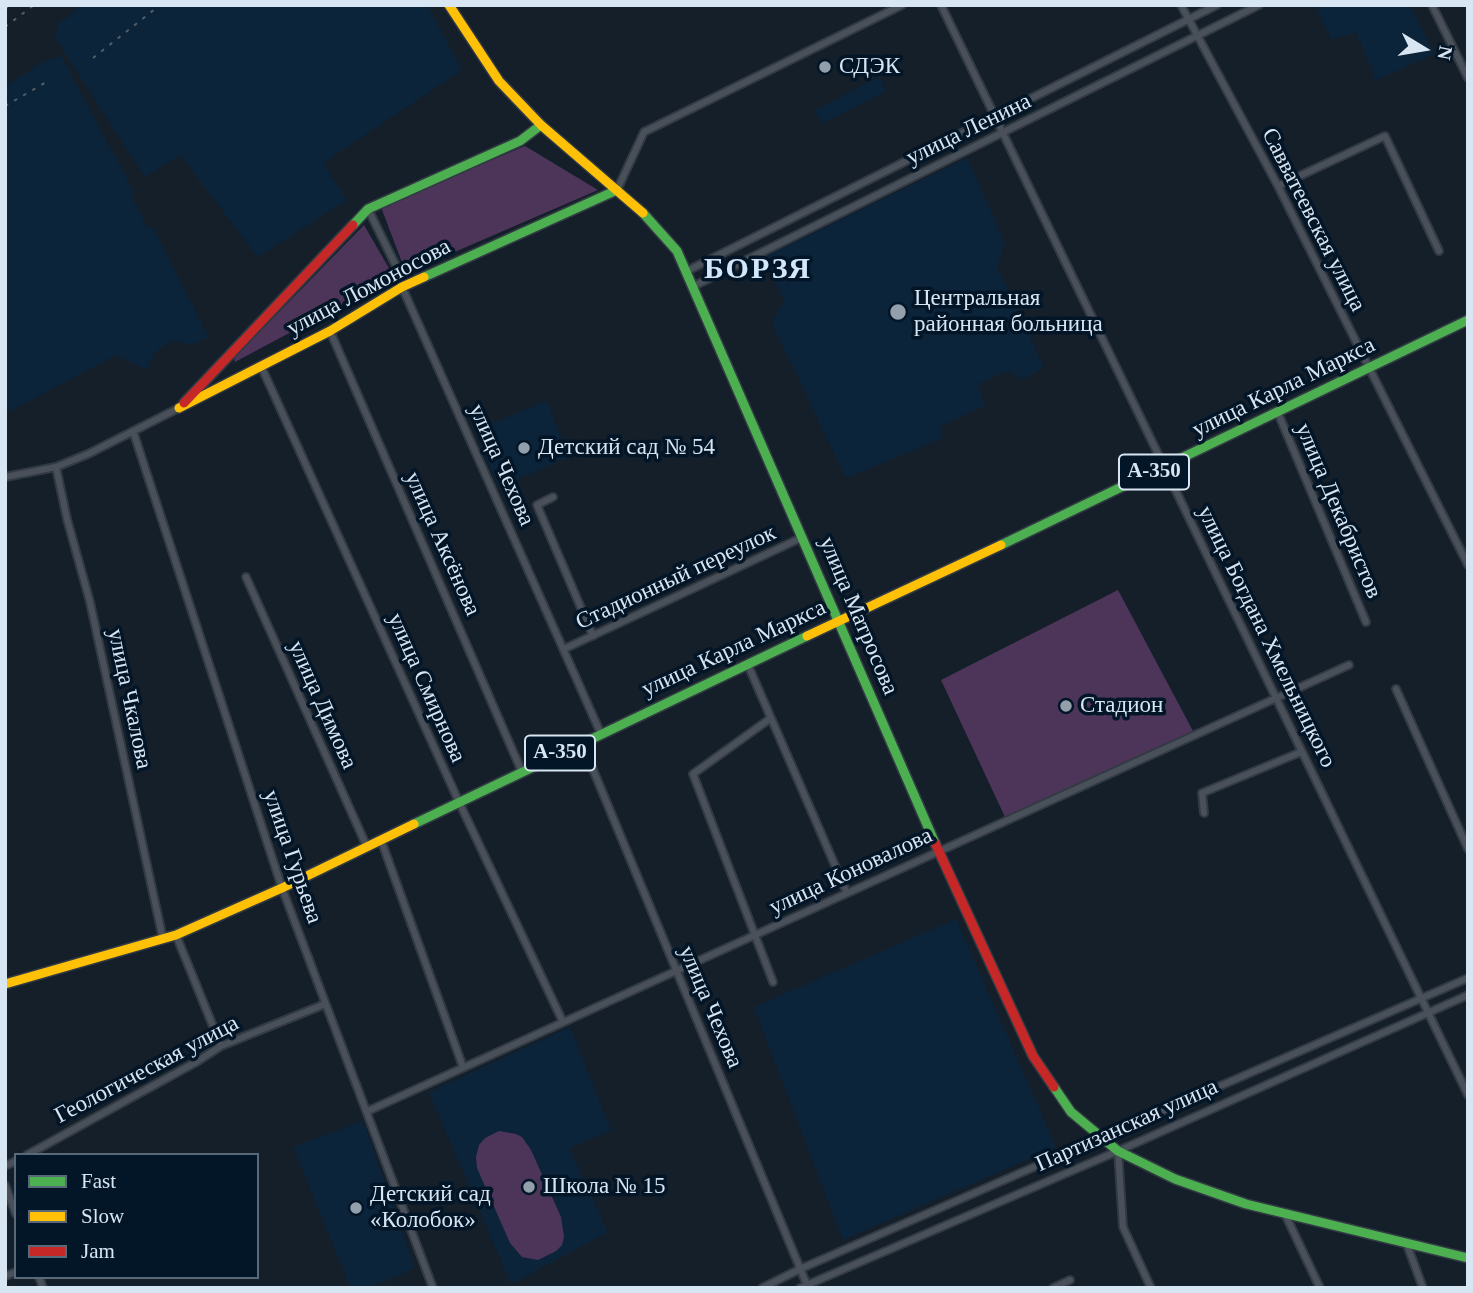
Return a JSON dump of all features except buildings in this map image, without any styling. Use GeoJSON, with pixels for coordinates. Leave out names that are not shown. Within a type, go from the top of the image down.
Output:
{"type":"FeatureCollection","features":[{"type":"Feature","properties":{"kind":"main road","name":"улица Матросова"},"geometry":{"type":"LineString","coordinates":[[449,5],[499,80],[541,125],[617,190],[677,251],[939,851],[1033,1056],[1071,1112],[1118,1151],[1175,1179],[1246,1204],[1468,1258]]}},
{"type":"Feature","properties":{"kind":"main road","name":"улица Ломоносова"},"geometry":{"type":"LineString","coordinates":[[179,408],[368,209],[520,141],[541,125]]}},
{"type":"Feature","properties":{"kind":"main road","name":"улица Ломоносова"},"geometry":{"type":"LineString","coordinates":[[179,408],[330,331],[402,287],[617,190]]}},
{"type":"Feature","properties":{"kind":"main road","name":"улица Карла Маркса"},"geometry":{"type":"LineString","coordinates":[[5,984],[176,935],[282,888],[1279,413],[1468,320]]}},
{"type":"Feature","properties":{"kind":"street"},"geometry":{"type":"LineString","coordinates":[[617,190],[644,132],[902,5]]}},
{"type":"Feature","properties":{"kind":"street","name":"улица Богдана Хмельницкого"},"geometry":{"type":"LineString","coordinates":[[941,5],[1468,1095]]}},
{"type":"Feature","properties":{"kind":"street","name":"Савватеевская улица"},"geometry":{"type":"LineString","coordinates":[[1181,5],[1278,186],[1468,565]]}},
{"type":"Feature","properties":{"kind":"street","name":"улица Ленина"},"geometry":{"type":"LineString","coordinates":[[687,271],[1216,5]]}},
{"type":"Feature","properties":{"kind":"street","name":"улица Ленина"},"geometry":{"type":"LineString","coordinates":[[694,286],[1259,5]]}},
{"type":"Feature","properties":{"kind":"street"},"geometry":{"type":"LineString","coordinates":[[1432,5],[1468,78]]}},
{"type":"Feature","properties":{"kind":"street"},"geometry":{"type":"LineString","coordinates":[[1278,186],[1385,136],[1439,251]]}},
{"type":"Feature","properties":{"kind":"street","name":"улица Чехова"},"geometry":{"type":"LineString","coordinates":[[368,209],[399,272],[402,287],[601,734]]}},
{"type":"Feature","properties":{"kind":"street","name":"улица Аксёнова"},"geometry":{"type":"LineString","coordinates":[[330,331],[522,772]]}},
{"type":"Feature","properties":{"kind":"street","name":"улица Смирнова"},"geometry":{"type":"LineString","coordinates":[[261,366],[459,802],[564,1022]]}},
{"type":"Feature","properties":{"kind":"street","name":"улица Ломоносова"},"geometry":{"type":"LineString","coordinates":[[5,477],[57,467],[179,408]]}},
{"type":"Feature","properties":{"kind":"street","name":"улица Декабристов"},"geometry":{"type":"LineString","coordinates":[[1279,413],[1366,622]]}},
{"type":"Feature","properties":{"kind":"street","name":"улица Гурьева"},"geometry":{"type":"LineString","coordinates":[[133,431],[282,888],[433,1288]]}},
{"type":"Feature","properties":{"kind":"street","name":"улица Чкалова"},"geometry":{"type":"LineString","coordinates":[[57,467],[90,602],[163,939]]}},
{"type":"Feature","properties":{"kind":"street","name":"улица Чехова"},"geometry":{"type":"LineString","coordinates":[[553,497],[537,505],[593,636]]}},
{"type":"Feature","properties":{"kind":"street","name":"Стадионный переулок"},"geometry":{"type":"LineString","coordinates":[[564,649],[803,537]]}},
{"type":"Feature","properties":{"kind":"street","name":"улица Димова"},"geometry":{"type":"LineString","coordinates":[[246,576],[367,847]]}},
{"type":"Feature","properties":{"kind":"street"},"geometry":{"type":"LineString","coordinates":[[748,665],[847,893]]}},
{"type":"Feature","properties":{"kind":"street","name":"улица Коновалова"},"geometry":{"type":"LineString","coordinates":[[368,1111],[1349,665]]}},
{"type":"Feature","properties":{"kind":"street"},"geometry":{"type":"LineString","coordinates":[[1396,688],[1468,849]]}},
{"type":"Feature","properties":{"kind":"street"},"geometry":{"type":"LineString","coordinates":[[771,718],[693,774],[773,982]]}},
{"type":"Feature","properties":{"kind":"street","name":"улица Чехова"},"geometry":{"type":"LineString","coordinates":[[582,743],[800,1269],[804,1286]]}},
{"type":"Feature","properties":{"kind":"street"},"geometry":{"type":"LineString","coordinates":[[1204,813],[1202,793],[1301,752]]}},
{"type":"Feature","properties":{"kind":"street"},"geometry":{"type":"LineString","coordinates":[[381,840],[463,1067]]}},
{"type":"Feature","properties":{"kind":"street"},"geometry":{"type":"LineString","coordinates":[[176,935],[221,1046]]}},
{"type":"Feature","properties":{"kind":"street","name":"Партизанская улица"},"geometry":{"type":"LineString","coordinates":[[762,1288],[800,1269],[1468,978]]}},
{"type":"Feature","properties":{"kind":"street","name":"Партизанская улица"},"geometry":{"type":"LineString","coordinates":[[804,1286],[1118,1151],[1468,995]]}},
{"type":"Feature","properties":{"kind":"street","name":"Геологическая улица"},"geometry":{"type":"LineString","coordinates":[[31,1153],[221,1046],[325,1004]]}},
{"type":"Feature","properties":{"kind":"street"},"geometry":{"type":"LineString","coordinates":[[1118,1151],[1124,1227],[1151,1288]]}},
{"type":"Feature","properties":{"kind":"street"},"geometry":{"type":"LineString","coordinates":[[5,1185],[14,1209]]}},
{"type":"Feature","properties":{"kind":"street"},"geometry":{"type":"LineString","coordinates":[[1285,1214],[1320,1288]]}},
{"type":"Feature","properties":{"kind":"street"},"geometry":{"type":"LineString","coordinates":[[1406,1242],[1423,1288]]}},
{"type":"Feature","properties":{"kind":"street"},"geometry":{"type":"LineString","coordinates":[[1053,1288],[1070,1280]]}},
{"type":"Feature","properties":{"kind":"shaded area"},"geometry":{"type":"Polygon","coordinates":[[[82,5],[427,5],[462,70],[323,163],[347,200],[258,257],[180,155],[145,177],[55,38],[58,24],[82,5]]]}},
{"type":"Feature","properties":{"kind":"shaded area"},"geometry":{"type":"Polygon","coordinates":[[[1315,5],[1410,5],[1435,54],[1376,80],[1356,32],[1332,40],[1315,5]]]}},
{"type":"Feature","properties":{"kind":"shaded area"},"geometry":{"type":"Polygon","coordinates":[[[61,56],[134,192],[131,196],[147,227],[153,228],[209,337],[191,345],[174,340],[155,352],[147,370],[116,355],[5,414],[5,87],[43,62],[61,56]]]}},
{"type":"Feature","properties":{"kind":"shaded area"},"geometry":{"type":"Polygon","coordinates":[[[879,77],[886,91],[822,124],[815,110],[879,77]]]}},
{"type":"Feature","properties":{"kind":"shaded area"},"geometry":{"type":"Polygon","coordinates":[[[525,146],[598,190],[406,273],[381,207],[525,146]]]}},
{"type":"Feature","properties":{"kind":"shaded area","name":"Центральная районная больница"},"geometry":{"type":"Polygon","coordinates":[[[967,158],[1005,243],[997,266],[1044,368],[1023,379],[1008,371],[978,384],[985,405],[940,427],[943,438],[846,478],[772,323],[784,301],[764,257],[967,158]]]}},
{"type":"Feature","properties":{"kind":"shaded area"},"geometry":{"type":"Polygon","coordinates":[[[364,225],[394,277],[235,362],[234,358],[364,225]]]}},
{"type":"Feature","properties":{"kind":"shaded area","name":"Детский сад № 54"},"geometry":{"type":"Polygon","coordinates":[[[546,401],[569,457],[499,487],[478,440],[492,434],[488,425],[546,401]]]}},
{"type":"Feature","properties":{"kind":"shaded area","name":"Стадион"},"geometry":{"type":"Polygon","coordinates":[[[1118,590],[1193,731],[1005,817],[941,680],[1118,590]]]}},
{"type":"Feature","properties":{"kind":"shaded area"},"geometry":{"type":"Polygon","coordinates":[[[956,919],[1056,1147],[843,1240],[754,1007],[956,919]]]}},
{"type":"Feature","properties":{"kind":"shaded area","name":"Школа № 15"},"geometry":{"type":"Polygon","coordinates":[[[570,1027],[611,1130],[569,1148],[608,1232],[511,1284],[429,1092],[570,1027]]]}},
{"type":"Feature","properties":{"kind":"shaded area","name":"Детский сад «Колобок»"},"geometry":{"type":"Polygon","coordinates":[[[363,1121],[415,1268],[369,1288],[351,1288],[293,1147],[363,1121]]]}},
{"type":"Feature","properties":{"kind":"shaded area"},"geometry":{"type":"Polygon","coordinates":[[[499,1131],[522,1137],[531,1150],[561,1217],[564,1237],[562,1245],[538,1260],[522,1257],[510,1243],[477,1168],[479,1145],[485,1138],[499,1131]]]}},
{"type":"Feature","properties":{"kind":"railway"},"geometry":{"type":"LineString","coordinates":[[5,9],[10,5]]}},
{"type":"Feature","properties":{"kind":"railway"},"geometry":{"type":"LineString","coordinates":[[5,27],[34,5]]}},
{"type":"Feature","properties":{"kind":"railway"},"geometry":{"type":"LineString","coordinates":[[93,58],[160,5]]}},
{"type":"Feature","properties":{"kind":"railway"},"geometry":{"type":"LineString","coordinates":[[5,106],[50,80]]}},
{"type":"Feature","properties":{"kind":"traffic: fast"},"geometry":{"type":"LineString","coordinates":[[353,225],[368,209],[520,141],[541,125]]}},
{"type":"Feature","properties":{"kind":"traffic: fast"},"geometry":{"type":"LineString","coordinates":[[424,277],[617,190]]}},
{"type":"Feature","properties":{"kind":"traffic: fast"},"geometry":{"type":"LineString","coordinates":[[643,213],[677,251],[935,843]]}},
{"type":"Feature","properties":{"kind":"traffic: fast"},"geometry":{"type":"LineString","coordinates":[[1001,545],[1468,320]]}},
{"type":"Feature","properties":{"kind":"traffic: fast"},"geometry":{"type":"LineString","coordinates":[[414,824],[807,636]]}},
{"type":"Feature","properties":{"kind":"traffic: fast"},"geometry":{"type":"LineString","coordinates":[[1054,1087],[1071,1112],[1118,1151],[1175,1179],[1246,1204],[1468,1258]]}},
{"type":"Feature","properties":{"kind":"traffic: slow"},"geometry":{"type":"LineString","coordinates":[[449,5],[499,81],[541,125],[643,213]]}},
{"type":"Feature","properties":{"kind":"traffic: slow"},"geometry":{"type":"LineString","coordinates":[[179,408],[330,331],[402,287],[424,277]]}},
{"type":"Feature","properties":{"kind":"traffic: slow"},"geometry":{"type":"LineString","coordinates":[[807,636],[1001,545]]}},
{"type":"Feature","properties":{"kind":"traffic: slow"},"geometry":{"type":"LineString","coordinates":[[5,984],[176,935],[282,888],[414,824]]}},
{"type":"Feature","properties":{"kind":"traffic: jam"},"geometry":{"type":"LineString","coordinates":[[184,403],[353,225]]}},
{"type":"Feature","properties":{"kind":"traffic: jam"},"geometry":{"type":"LineString","coordinates":[[935,843],[1033,1056],[1054,1087]]}},
{"type":"Feature","properties":{"kind":"place","name":"СДЭК"},"geometry":{"type":"Point","coordinates":[825,67]}},
{"type":"Feature","properties":{"kind":"place","name":"Центральная районная больница"},"geometry":{"type":"Point","coordinates":[898,312]}},
{"type":"Feature","properties":{"kind":"place","name":"Детский сад № 54"},"geometry":{"type":"Point","coordinates":[524,448]}},
{"type":"Feature","properties":{"kind":"place","name":"Стадион"},"geometry":{"type":"Point","coordinates":[1066,706]}},
{"type":"Feature","properties":{"kind":"place","name":"Школа № 15"},"geometry":{"type":"Point","coordinates":[529,1187]}},
{"type":"Feature","properties":{"kind":"place","name":"Детский сад «Колобок»"},"geometry":{"type":"Point","coordinates":[356,1208]}},
{"type":"Feature","properties":{"kind":"district","name":"БОРЗЯ"},"geometry":{"type":"Point","coordinates":[758,270]}}]}
